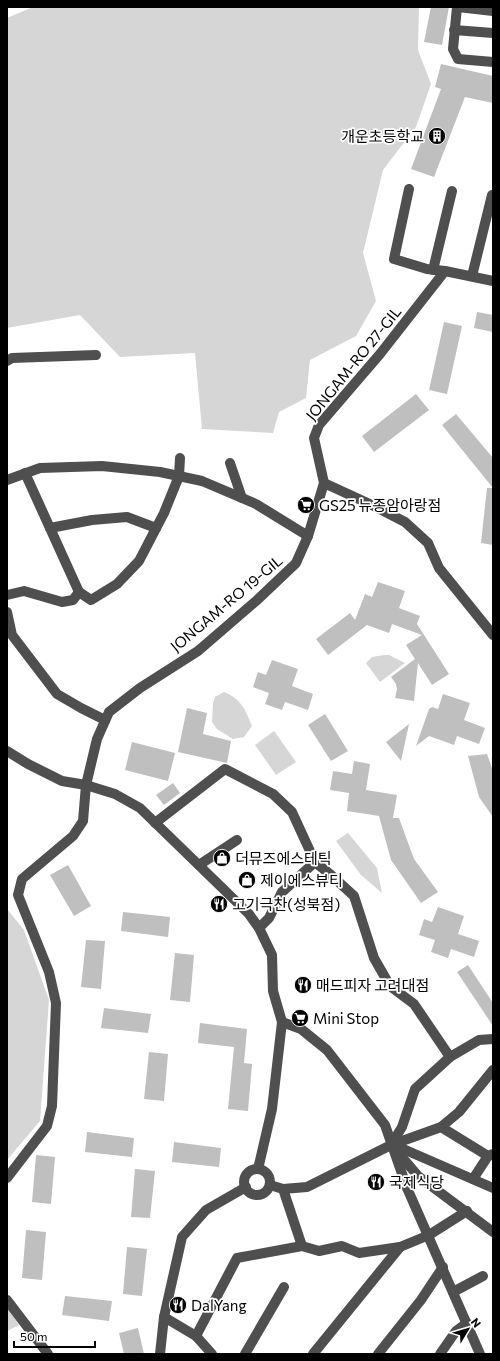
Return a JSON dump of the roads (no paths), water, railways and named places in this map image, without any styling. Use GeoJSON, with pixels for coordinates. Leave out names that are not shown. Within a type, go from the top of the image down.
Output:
{"type":"FeatureCollection","features":[{"type":"Feature","properties":{"kind":"street"},"geometry":{"type":"LineString","coordinates":[[493,11],[457,7],[453,49],[458,58],[493,62]]}},
{"type":"Feature","properties":{"kind":"street"},"geometry":{"type":"LineString","coordinates":[[454,30],[493,33]]}},
{"type":"Feature","properties":{"kind":"street"},"geometry":{"type":"LineString","coordinates":[[409,189],[394,259],[427,269],[445,271],[493,281]]}},
{"type":"Feature","properties":{"kind":"street"},"geometry":{"type":"LineString","coordinates":[[433,270],[452,191]]}},
{"type":"Feature","properties":{"kind":"street"},"geometry":{"type":"LineString","coordinates":[[472,276],[492,195]]}},
{"type":"Feature","properties":{"kind":"street","name":"JONGAM-RO 27-GIL"},"geometry":{"type":"LineString","coordinates":[[324,483],[314,438],[319,425],[380,354],[445,271]]}},
{"type":"Feature","properties":{"kind":"street"},"geometry":{"type":"LineString","coordinates":[[7,361],[12,358],[96,355]]}},
{"type":"Feature","properties":{"kind":"street"},"geometry":{"type":"LineString","coordinates":[[25,474],[79,592],[91,600],[117,584],[139,561],[156,528],[179,476],[180,458]]}},
{"type":"Feature","properties":{"kind":"street"},"geometry":{"type":"LineString","coordinates":[[230,463],[242,498]]}},
{"type":"Feature","properties":{"kind":"street"},"geometry":{"type":"LineString","coordinates":[[7,480],[40,468],[102,466],[160,472],[202,481],[256,504],[308,536]]}},
{"type":"Feature","properties":{"kind":"street"},"geometry":{"type":"LineString","coordinates":[[324,483],[405,522],[428,543],[439,568],[493,636]]}},
{"type":"Feature","properties":{"kind":"street","name":"JONGAM-RO 19-GIL"},"geometry":{"type":"LineString","coordinates":[[7,1178],[47,1126],[52,1106],[56,1003],[49,972],[18,895],[22,879],[73,836],[83,821],[86,785],[97,739],[109,712],[140,688],[198,651],[256,601],[296,563],[308,536],[324,483]]}},
{"type":"Feature","properties":{"kind":"street"},"geometry":{"type":"LineString","coordinates":[[50,528],[92,520],[127,517],[156,528]]}},
{"type":"Feature","properties":{"kind":"street"},"geometry":{"type":"LineString","coordinates":[[7,595],[24,591],[62,602],[73,600],[79,592]]}},
{"type":"Feature","properties":{"kind":"street"},"geometry":{"type":"LineString","coordinates":[[7,612],[12,635],[57,694],[105,720]]}},
{"type":"Feature","properties":{"kind":"street"},"geometry":{"type":"LineString","coordinates":[[7,751],[28,764],[62,781],[86,785],[115,794],[140,808],[249,914],[259,928],[272,955],[273,991],[282,1022],[272,1109],[258,1169]]}},
{"type":"Feature","properties":{"kind":"street"},"geometry":{"type":"LineString","coordinates":[[156,823],[225,769],[273,794],[292,812],[314,862],[354,896],[374,958],[390,986],[414,1004],[450,1056]]}},
{"type":"Feature","properties":{"kind":"street"},"geometry":{"type":"LineString","coordinates":[[199,865],[237,840]]}},
{"type":"Feature","properties":{"kind":"street"},"geometry":{"type":"LineString","coordinates":[[259,928],[269,918],[282,892],[314,862]]}},
{"type":"Feature","properties":{"kind":"street"},"geometry":{"type":"LineString","coordinates":[[282,1022],[301,1029],[327,1050],[385,1124],[407,1188],[480,1354]]}},
{"type":"Feature","properties":{"kind":"street"},"geometry":{"type":"LineString","coordinates":[[392,1144],[402,1127],[415,1089],[450,1056],[479,1040],[493,1039]]}},
{"type":"Feature","properties":{"kind":"street"},"geometry":{"type":"LineString","coordinates":[[270,1185],[283,1189],[307,1187],[392,1144],[441,1127],[459,1112],[493,1070]]}},
{"type":"Feature","properties":{"kind":"street"},"geometry":{"type":"LineString","coordinates":[[441,1127],[490,1155],[473,1179]]}},
{"type":"Feature","properties":{"kind":"street"},"geometry":{"type":"LineString","coordinates":[[392,1144],[493,1188]]}},
{"type":"Feature","properties":{"kind":"street"},"geometry":{"type":"LineString","coordinates":[[392,1144],[418,1176],[467,1211],[493,1232]]}},
{"type":"Feature","properties":{"kind":"street"},"geometry":{"type":"LineString","coordinates":[[258,1169],[268,1175],[270,1185],[265,1193],[261,1195],[252,1194],[246,1187],[245,1179],[247,1175],[258,1169]]}},
{"type":"Feature","properties":{"kind":"street"},"geometry":{"type":"LineString","coordinates":[[160,1354],[164,1317],[182,1236],[206,1210],[246,1187]]}},
{"type":"Feature","properties":{"kind":"street"},"geometry":{"type":"LineString","coordinates":[[283,1189],[302,1246]]}},
{"type":"Feature","properties":{"kind":"street"},"geometry":{"type":"LineString","coordinates":[[196,1336],[237,1258],[302,1246],[319,1251],[342,1246],[359,1253],[400,1247],[429,1236],[467,1211]]}},
{"type":"Feature","properties":{"kind":"street"},"geometry":{"type":"LineString","coordinates":[[313,1354],[400,1247]]}},
{"type":"Feature","properties":{"kind":"street"},"geometry":{"type":"LineString","coordinates":[[378,1354],[421,1300],[443,1267]]}},
{"type":"Feature","properties":{"kind":"street"},"geometry":{"type":"LineString","coordinates":[[453,1292],[483,1276]]}},
{"type":"Feature","properties":{"kind":"street"},"geometry":{"type":"LineString","coordinates":[[245,1354],[284,1287]]}},
{"type":"Feature","properties":{"kind":"street"},"geometry":{"type":"LineString","coordinates":[[7,1300],[42,1352]]}},
{"type":"Feature","properties":{"kind":"street"},"geometry":{"type":"LineString","coordinates":[[164,1317],[196,1336],[212,1354]]}},
{"type":"Feature","properties":{"kind":"street"},"geometry":{"type":"LineString","coordinates":[[440,1354],[456,1331],[467,1323]]}},
{"type":"Feature","properties":{"kind":"place","name":"개운초등학교"},"geometry":{"type":"Point","coordinates":[437,136]}},
{"type":"Feature","properties":{"kind":"place","name":"GS25 뉴종암아랑점"},"geometry":{"type":"Point","coordinates":[306,505]}},
{"type":"Feature","properties":{"kind":"place","name":"더뮤즈에스테틱"},"geometry":{"type":"Point","coordinates":[222,858]}},
{"type":"Feature","properties":{"kind":"place","name":"제이에스뷰티"},"geometry":{"type":"Point","coordinates":[247,880]}},
{"type":"Feature","properties":{"kind":"place","name":"고기극찬(성북점)"},"geometry":{"type":"Point","coordinates":[219,904]}},
{"type":"Feature","properties":{"kind":"place","name":"매드피자 고려대점"},"geometry":{"type":"Point","coordinates":[303,985]}},
{"type":"Feature","properties":{"kind":"place","name":"Mini Stop"},"geometry":{"type":"Point","coordinates":[300,1018]}},
{"type":"Feature","properties":{"kind":"place","name":"국제식당"},"geometry":{"type":"Point","coordinates":[376,1182]}},
{"type":"Feature","properties":{"kind":"place","name":"DalYang"},"geometry":{"type":"Point","coordinates":[178,1305]}}]}
